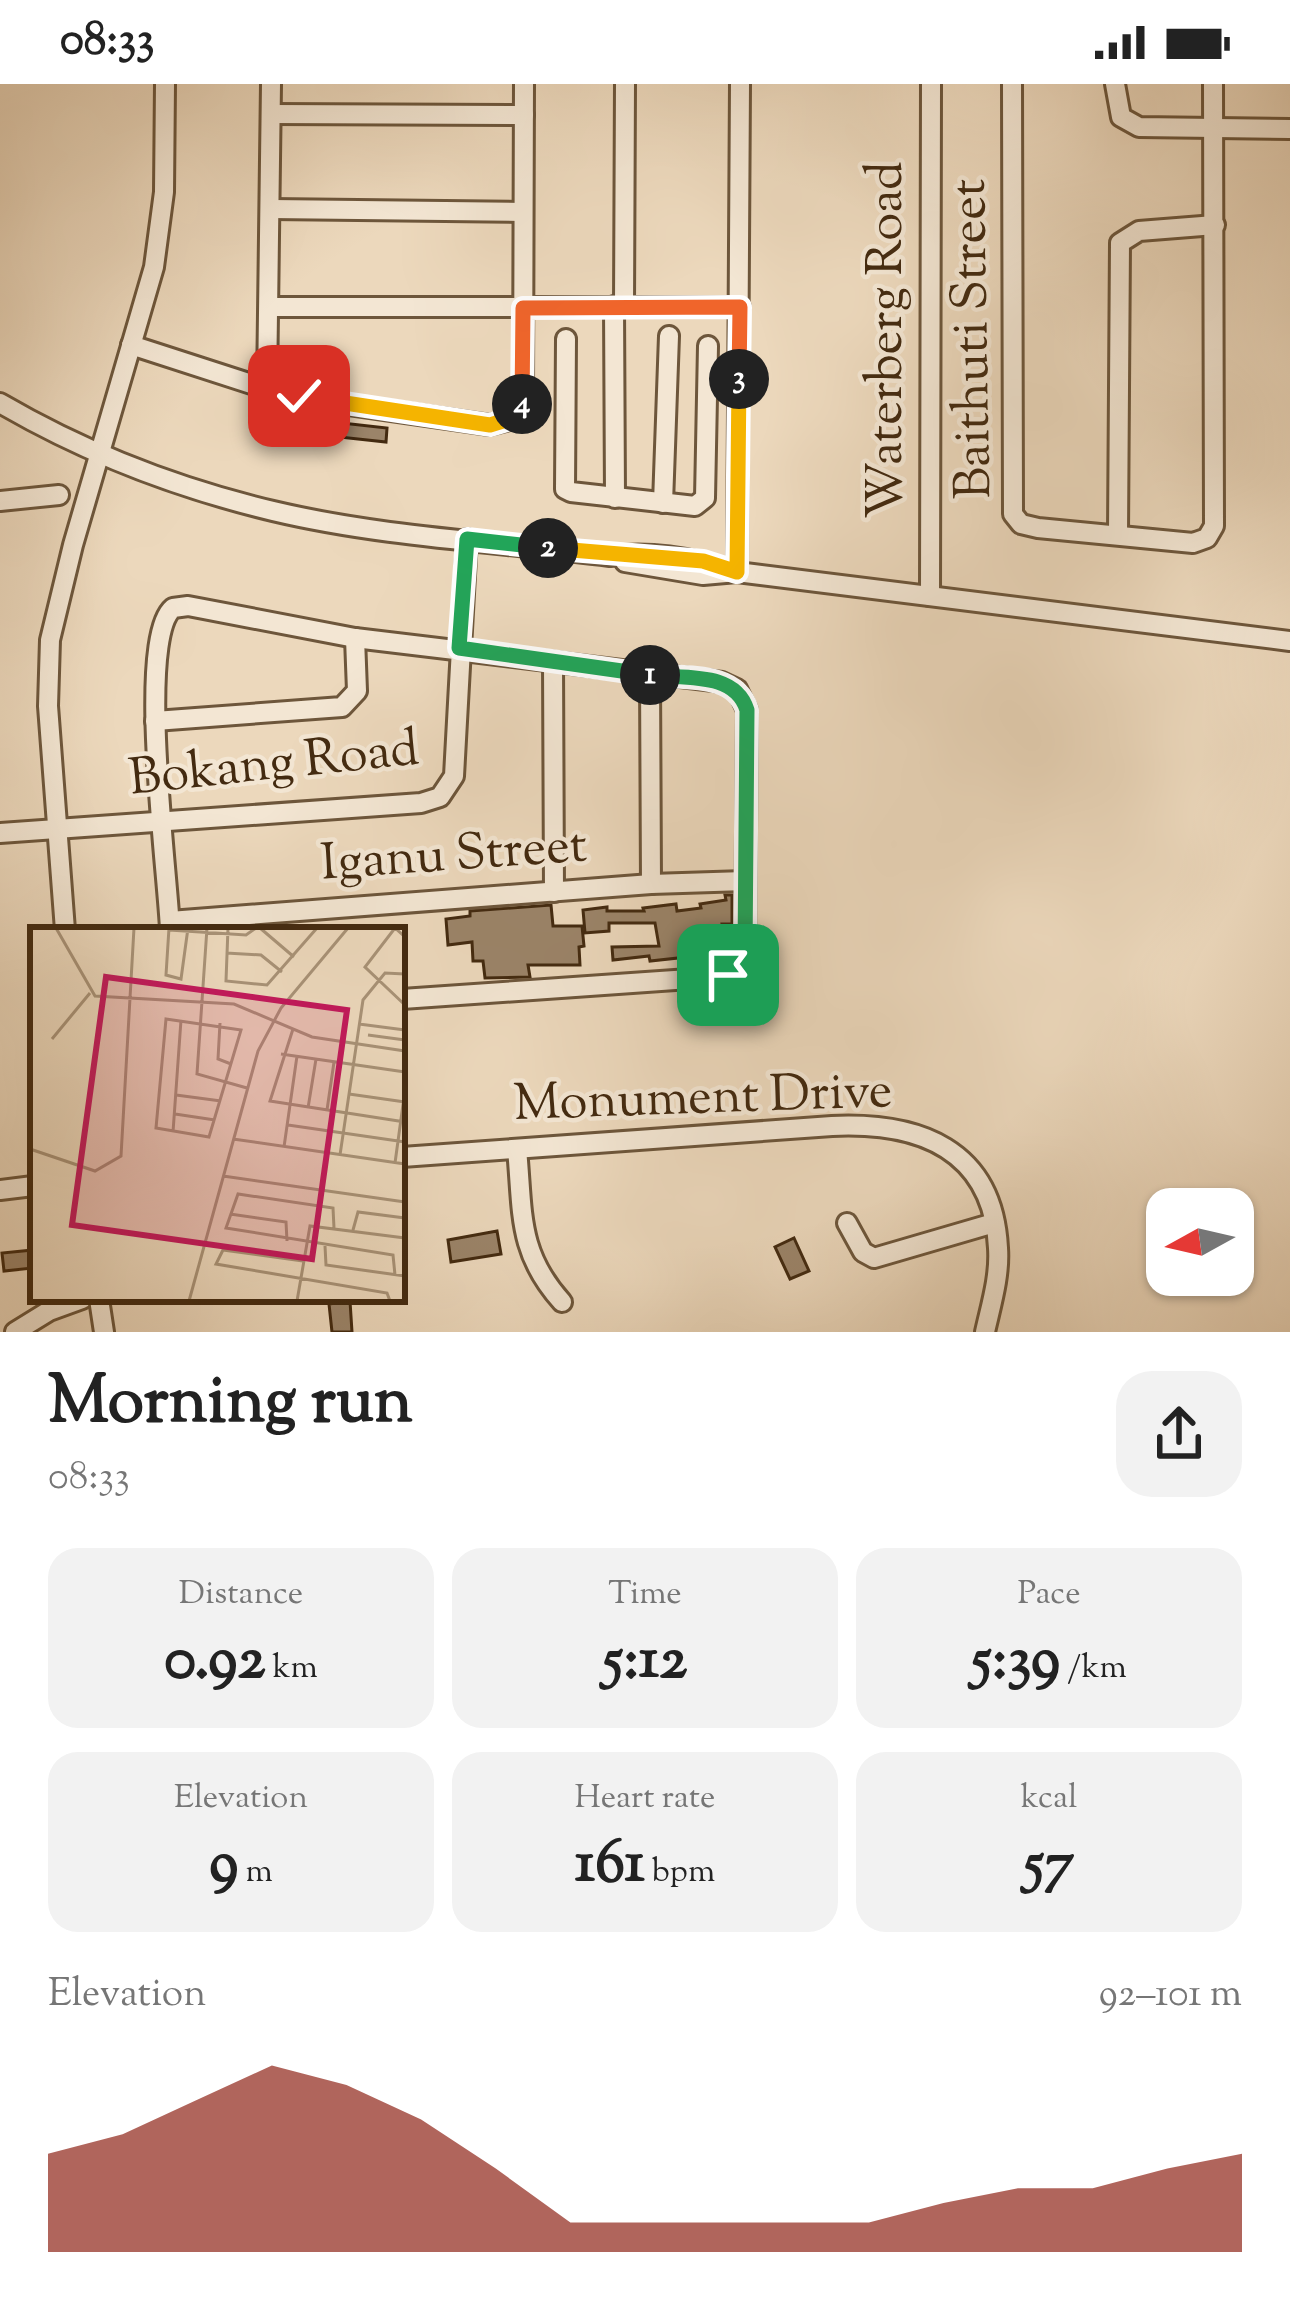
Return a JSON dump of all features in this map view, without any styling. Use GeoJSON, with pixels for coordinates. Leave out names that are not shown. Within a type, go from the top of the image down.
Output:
{"type":"FeatureCollection","features":[{"type":"Feature","properties":{"kind":"street"},"geometry":{"type":"LineString","coordinates":[[65,927],[48,706],[50,640],[159,242],[165,84]]}},
{"type":"Feature","properties":{"kind":"street"},"geometry":{"type":"LineString","coordinates":[[267,389],[271,84]]}},
{"type":"Feature","properties":{"kind":"street"},"geometry":{"type":"LineString","coordinates":[[131,345],[267,389],[363,407],[490,425],[505,423],[519,412],[523,396],[524,84]]}},
{"type":"Feature","properties":{"kind":"street"},"geometry":{"type":"LineString","coordinates":[[615,498],[625,84]]}},
{"type":"Feature","properties":{"kind":"street"},"geometry":{"type":"LineString","coordinates":[[732,572],[740,307],[740,84]]}},
{"type":"Feature","properties":{"kind":"street","name":"Waterberg Road"},"geometry":{"type":"LineString","coordinates":[[930,596],[931,84]]}},
{"type":"Feature","properties":{"kind":"street","name":"Baithuti Street"},"geometry":{"type":"LineString","coordinates":[[1012,84],[1011,507],[1016,519],[1028,526],[1192,543],[1211,534],[1213,84]]}},
{"type":"Feature","properties":{"kind":"street"},"geometry":{"type":"LineString","coordinates":[[1115,84],[1118,110],[1127,122],[1146,128],[1290,129]]}},
{"type":"Feature","properties":{"kind":"street"},"geometry":{"type":"LineString","coordinates":[[271,114],[524,115]]}},
{"type":"Feature","properties":{"kind":"street"},"geometry":{"type":"LineString","coordinates":[[271,209],[523,212]]}},
{"type":"Feature","properties":{"kind":"street"},"geometry":{"type":"LineString","coordinates":[[1118,534],[1120,244],[1138,230],[1215,225]]}},
{"type":"Feature","properties":{"kind":"street"},"geometry":{"type":"LineString","coordinates":[[270,307],[740,307]]}},
{"type":"Feature","properties":{"kind":"street"},"geometry":{"type":"LineString","coordinates":[[663,503],[669,337]]}},
{"type":"Feature","properties":{"kind":"street"},"geometry":{"type":"LineString","coordinates":[[566,339],[565,488],[695,506],[705,498],[708,346]]}},
{"type":"Feature","properties":{"kind":"street"},"geometry":{"type":"LineString","coordinates":[[0,403],[99,455],[269,510],[348,525],[610,556],[629,565],[666,571],[732,572],[1290,641]]}},
{"type":"Feature","properties":{"kind":"street"},"geometry":{"type":"LineString","coordinates":[[0,500],[58,495]]}},
{"type":"Feature","properties":{"kind":"street","name":"Bokang Road"},"geometry":{"type":"LineString","coordinates":[[0,832],[421,803],[440,796],[454,776],[467,539]]}},
{"type":"Feature","properties":{"kind":"street"},"geometry":{"type":"LineString","coordinates":[[170,925],[155,721],[161,625],[168,611],[188,606],[355,638],[722,682],[737,689],[747,710],[745,954],[740,968],[728,975],[405,999]]}},
{"type":"Feature","properties":{"kind":"street"},"geometry":{"type":"LineString","coordinates":[[155,721],[342,707],[357,691],[355,638]]}},
{"type":"Feature","properties":{"kind":"street"},"geometry":{"type":"LineString","coordinates":[[553,662],[554,892]]}},
{"type":"Feature","properties":{"kind":"street"},"geometry":{"type":"LineString","coordinates":[[650,675],[651,884]]}},
{"type":"Feature","properties":{"kind":"street","name":"Iganu Street"},"geometry":{"type":"LineString","coordinates":[[170,925],[745,880]]}},
{"type":"Feature","properties":{"kind":"street","name":"Monument Drive"},"geometry":{"type":"LineString","coordinates":[[405,1157],[832,1126],[902,1128],[947,1148],[962,1163],[975,1177],[994,1223],[998,1250],[985,1332]]}},
{"type":"Feature","properties":{"kind":"street"},"geometry":{"type":"LineString","coordinates":[[517,1149],[527,1245],[538,1274],[562,1302]]}},
{"type":"Feature","properties":{"kind":"street"},"geometry":{"type":"LineString","coordinates":[[0,1190],[30,1186]]}},
{"type":"Feature","properties":{"kind":"street"},"geometry":{"type":"LineString","coordinates":[[847,1223],[863,1252],[874,1258],[994,1223]]}},
{"type":"Feature","properties":{"kind":"street"},"geometry":{"type":"LineString","coordinates":[[15,1332],[74,1302]]}},
{"type":"Feature","properties":{"kind":"street"},"geometry":{"type":"LineString","coordinates":[[99,1302],[104,1332]]}},
{"type":"Feature","properties":{"kind":"building"},"geometry":{"type":"Polygon","coordinates":[[[333,422],[387,428],[386,442],[330,436],[333,422]]]}},
{"type":"Feature","properties":{"kind":"building"},"geometry":{"type":"Polygon","coordinates":[[[725,895],[732,895],[732,924],[722,924],[726,959],[706,961],[706,955],[613,960],[612,947],[659,946],[655,923],[609,923],[609,931],[585,933],[583,910],[644,911],[676,904],[677,911],[726,900],[725,895]]]}},
{"type":"Feature","properties":{"kind":"building"},"geometry":{"type":"Polygon","coordinates":[[[551,905],[553,926],[582,926],[580,965],[528,965],[530,977],[485,978],[483,961],[473,961],[472,942],[448,945],[446,919],[470,916],[470,911],[551,905]]]}},
{"type":"Feature","properties":{"kind":"building"},"geometry":{"type":"Polygon","coordinates":[[[497,1231],[501,1254],[451,1262],[448,1240],[497,1231]]]}},
{"type":"Feature","properties":{"kind":"building"},"geometry":{"type":"Polygon","coordinates":[[[794,1238],[809,1271],[790,1279],[775,1247],[794,1238]]]}},
{"type":"Feature","properties":{"kind":"building"},"geometry":{"type":"Polygon","coordinates":[[[30,1250],[30,1268],[4,1271],[2,1253],[30,1250]]]}},
{"type":"Feature","properties":{"kind":"building"},"geometry":{"type":"Polygon","coordinates":[[[350,1302],[352,1332],[332,1332],[329,1304],[350,1302]]]}},
{"type":"Feature","properties":{"kind":"route"},"geometry":{"type":"LineString","coordinates":[[299,396],[490,425],[505,423],[519,412],[523,396],[523,308],[740,307],[737,572],[703,561],[610,556],[467,539],[459,648],[722,682],[742,695],[747,710],[745,954],[740,968],[728,975]]}}]}
